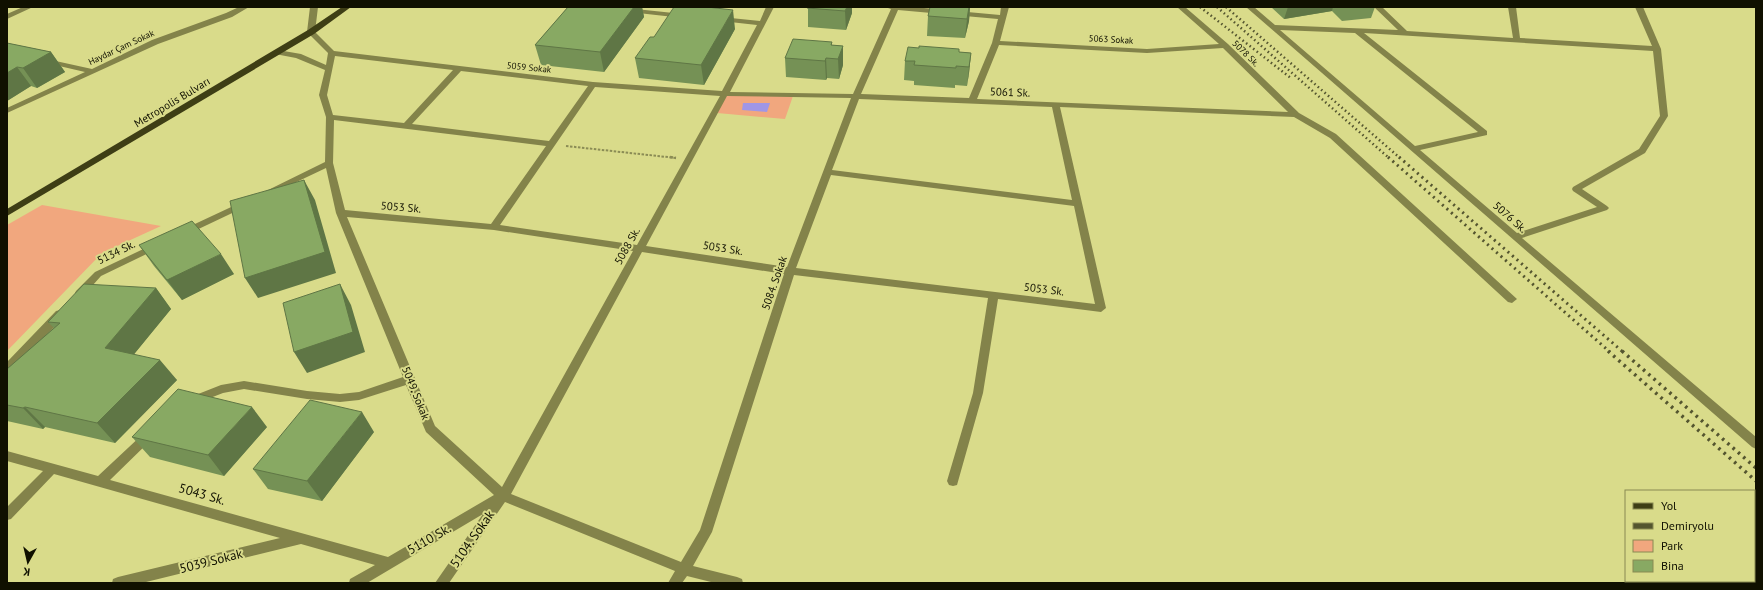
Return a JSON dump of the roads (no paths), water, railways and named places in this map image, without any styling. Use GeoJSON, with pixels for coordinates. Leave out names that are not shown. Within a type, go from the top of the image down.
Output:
{"type":"FeatureCollection","features":[{"type":"Feature","properties":{"kind":"main road","name":"Metropolis Bulvarı"},"geometry":{"type":"LineString","coordinates":[[7,213],[278,52],[348,7]]}},
{"type":"Feature","properties":{"kind":"street"},"geometry":{"type":"LineString","coordinates":[[7,17],[28,7]]}},
{"type":"Feature","properties":{"kind":"street","name":"Haydar Çam Sokak"},"geometry":{"type":"LineString","coordinates":[[7,111],[155,42],[229,15],[245,7]]}},
{"type":"Feature","properties":{"kind":"street"},"geometry":{"type":"LineString","coordinates":[[314,7],[311,32],[332,53]]}},
{"type":"Feature","properties":{"kind":"street","name":"5088 Sk."},"geometry":{"type":"LineString","coordinates":[[503,496],[744,59],[770,7]]}},
{"type":"Feature","properties":{"kind":"street"},"geometry":{"type":"LineString","coordinates":[[894,7],[1003,17]]}},
{"type":"Feature","properties":{"kind":"street","name":"5084. Sokak"},"geometry":{"type":"LineString","coordinates":[[674,583],[706,532],[790,271],[856,96],[894,7]]}},
{"type":"Feature","properties":{"kind":"street"},"geometry":{"type":"LineString","coordinates":[[972,102],[996,43],[1005,7]]}},
{"type":"Feature","properties":{"kind":"street","name":"5078 Sk."},"geometry":{"type":"LineString","coordinates":[[1181,7],[1225,46],[1296,114],[1333,136],[1512,299]]}},
{"type":"Feature","properties":{"kind":"street","name":"5076 Sk."},"geometry":{"type":"LineString","coordinates":[[1250,7],[1756,444]]}},
{"type":"Feature","properties":{"kind":"street"},"geometry":{"type":"LineString","coordinates":[[1378,7],[1405,33]]}},
{"type":"Feature","properties":{"kind":"street"},"geometry":{"type":"LineString","coordinates":[[1512,7],[1517,40]]}},
{"type":"Feature","properties":{"kind":"street"},"geometry":{"type":"LineString","coordinates":[[1515,237],[1604,208],[1576,188],[1642,151],[1664,116],[1657,49],[1640,7]]}},
{"type":"Feature","properties":{"kind":"street"},"geometry":{"type":"LineString","coordinates":[[622,9],[656,10],[692,16]]}},
{"type":"Feature","properties":{"kind":"street"},"geometry":{"type":"LineString","coordinates":[[715,19],[761,23]]}},
{"type":"Feature","properties":{"kind":"street"},"geometry":{"type":"LineString","coordinates":[[1273,27],[1405,33],[1657,49]]}},
{"type":"Feature","properties":{"kind":"street"},"geometry":{"type":"LineString","coordinates":[[1357,31],[1484,133],[1413,149]]}},
{"type":"Feature","properties":{"kind":"street","name":"5063 Sokak"},"geometry":{"type":"LineString","coordinates":[[996,43],[1147,51],[1225,46]]}},
{"type":"Feature","properties":{"kind":"street"},"geometry":{"type":"LineString","coordinates":[[278,52],[298,56],[329,69]]}},
{"type":"Feature","properties":{"kind":"street","name":"5059 Sokak"},"geometry":{"type":"LineString","coordinates":[[332,53],[593,84],[724,94]]}},
{"type":"Feature","properties":{"kind":"street","name":"5049. Sokak"},"geometry":{"type":"LineString","coordinates":[[332,53],[323,95],[330,117],[329,163],[341,213],[430,429],[503,496],[684,569],[737,583]]}},
{"type":"Feature","properties":{"kind":"street"},"geometry":{"type":"LineString","coordinates":[[38,58],[92,71]]}},
{"type":"Feature","properties":{"kind":"street"},"geometry":{"type":"LineString","coordinates":[[405,127],[458,69]]}},
{"type":"Feature","properties":{"kind":"street"},"geometry":{"type":"LineString","coordinates":[[494,227],[593,84]]}},
{"type":"Feature","properties":{"kind":"street","name":"5061 Sk."},"geometry":{"type":"LineString","coordinates":[[724,94],[856,96],[972,102],[1296,114]]}},
{"type":"Feature","properties":{"kind":"street"},"geometry":{"type":"LineString","coordinates":[[827,172],[1077,204],[1055,104]]}},
{"type":"Feature","properties":{"kind":"street"},"geometry":{"type":"LineString","coordinates":[[330,117],[552,144]]}},
{"type":"Feature","properties":{"kind":"street"},"geometry":{"type":"LineString","coordinates":[[178,236],[329,163]]}},
{"type":"Feature","properties":{"kind":"street","name":"5053 Sk."},"geometry":{"type":"LineString","coordinates":[[341,213],[494,227],[790,271],[1101,308],[1077,204]]}},
{"type":"Feature","properties":{"kind":"street","name":"5134 Sk."},"geometry":{"type":"LineString","coordinates":[[7,369],[98,274],[163,243]]}},
{"type":"Feature","properties":{"kind":"street"},"geometry":{"type":"LineString","coordinates":[[953,481],[978,393],[994,295]]}},
{"type":"Feature","properties":{"kind":"street"},"geometry":{"type":"LineString","coordinates":[[183,406],[209,392],[221,388],[244,386],[340,398],[367,394],[410,379]]}},
{"type":"Feature","properties":{"kind":"street"},"geometry":{"type":"LineString","coordinates":[[100,482],[157,428]]}},
{"type":"Feature","properties":{"kind":"street","name":"5043 Sk."},"geometry":{"type":"LineString","coordinates":[[7,456],[304,538],[388,563]]}},
{"type":"Feature","properties":{"kind":"street"},"geometry":{"type":"LineString","coordinates":[[7,515],[53,468]]}},
{"type":"Feature","properties":{"kind":"street","name":"5110 Sk."},"geometry":{"type":"LineString","coordinates":[[354,583],[503,496]]}},
{"type":"Feature","properties":{"kind":"street","name":"5104. Sokak"},"geometry":{"type":"LineString","coordinates":[[441,583],[503,496]]}},
{"type":"Feature","properties":{"kind":"street","name":"5039 Sokak"},"geometry":{"type":"LineString","coordinates":[[118,583],[304,538]]}},
{"type":"Feature","properties":{"kind":"railway"},"geometry":{"type":"LineString","coordinates":[[1200,7],[1292,79]]}},
{"type":"Feature","properties":{"kind":"railway"},"geometry":{"type":"LineString","coordinates":[[1217,7],[1389,158]]}},
{"type":"Feature","properties":{"kind":"railway"},"geometry":{"type":"LineString","coordinates":[[1226,7],[1400,158]]}},
{"type":"Feature","properties":{"kind":"railway"},"geometry":{"type":"LineString","coordinates":[[1388,157],[1610,352]]}},
{"type":"Feature","properties":{"kind":"railway"},"geometry":{"type":"LineString","coordinates":[[1399,157],[1623,352]]}},
{"type":"Feature","properties":{"kind":"railway"},"geometry":{"type":"LineString","coordinates":[[1608,351],[1756,481]]}},
{"type":"Feature","properties":{"kind":"railway"},"geometry":{"type":"LineString","coordinates":[[1622,351],[1756,468]]}}]}
